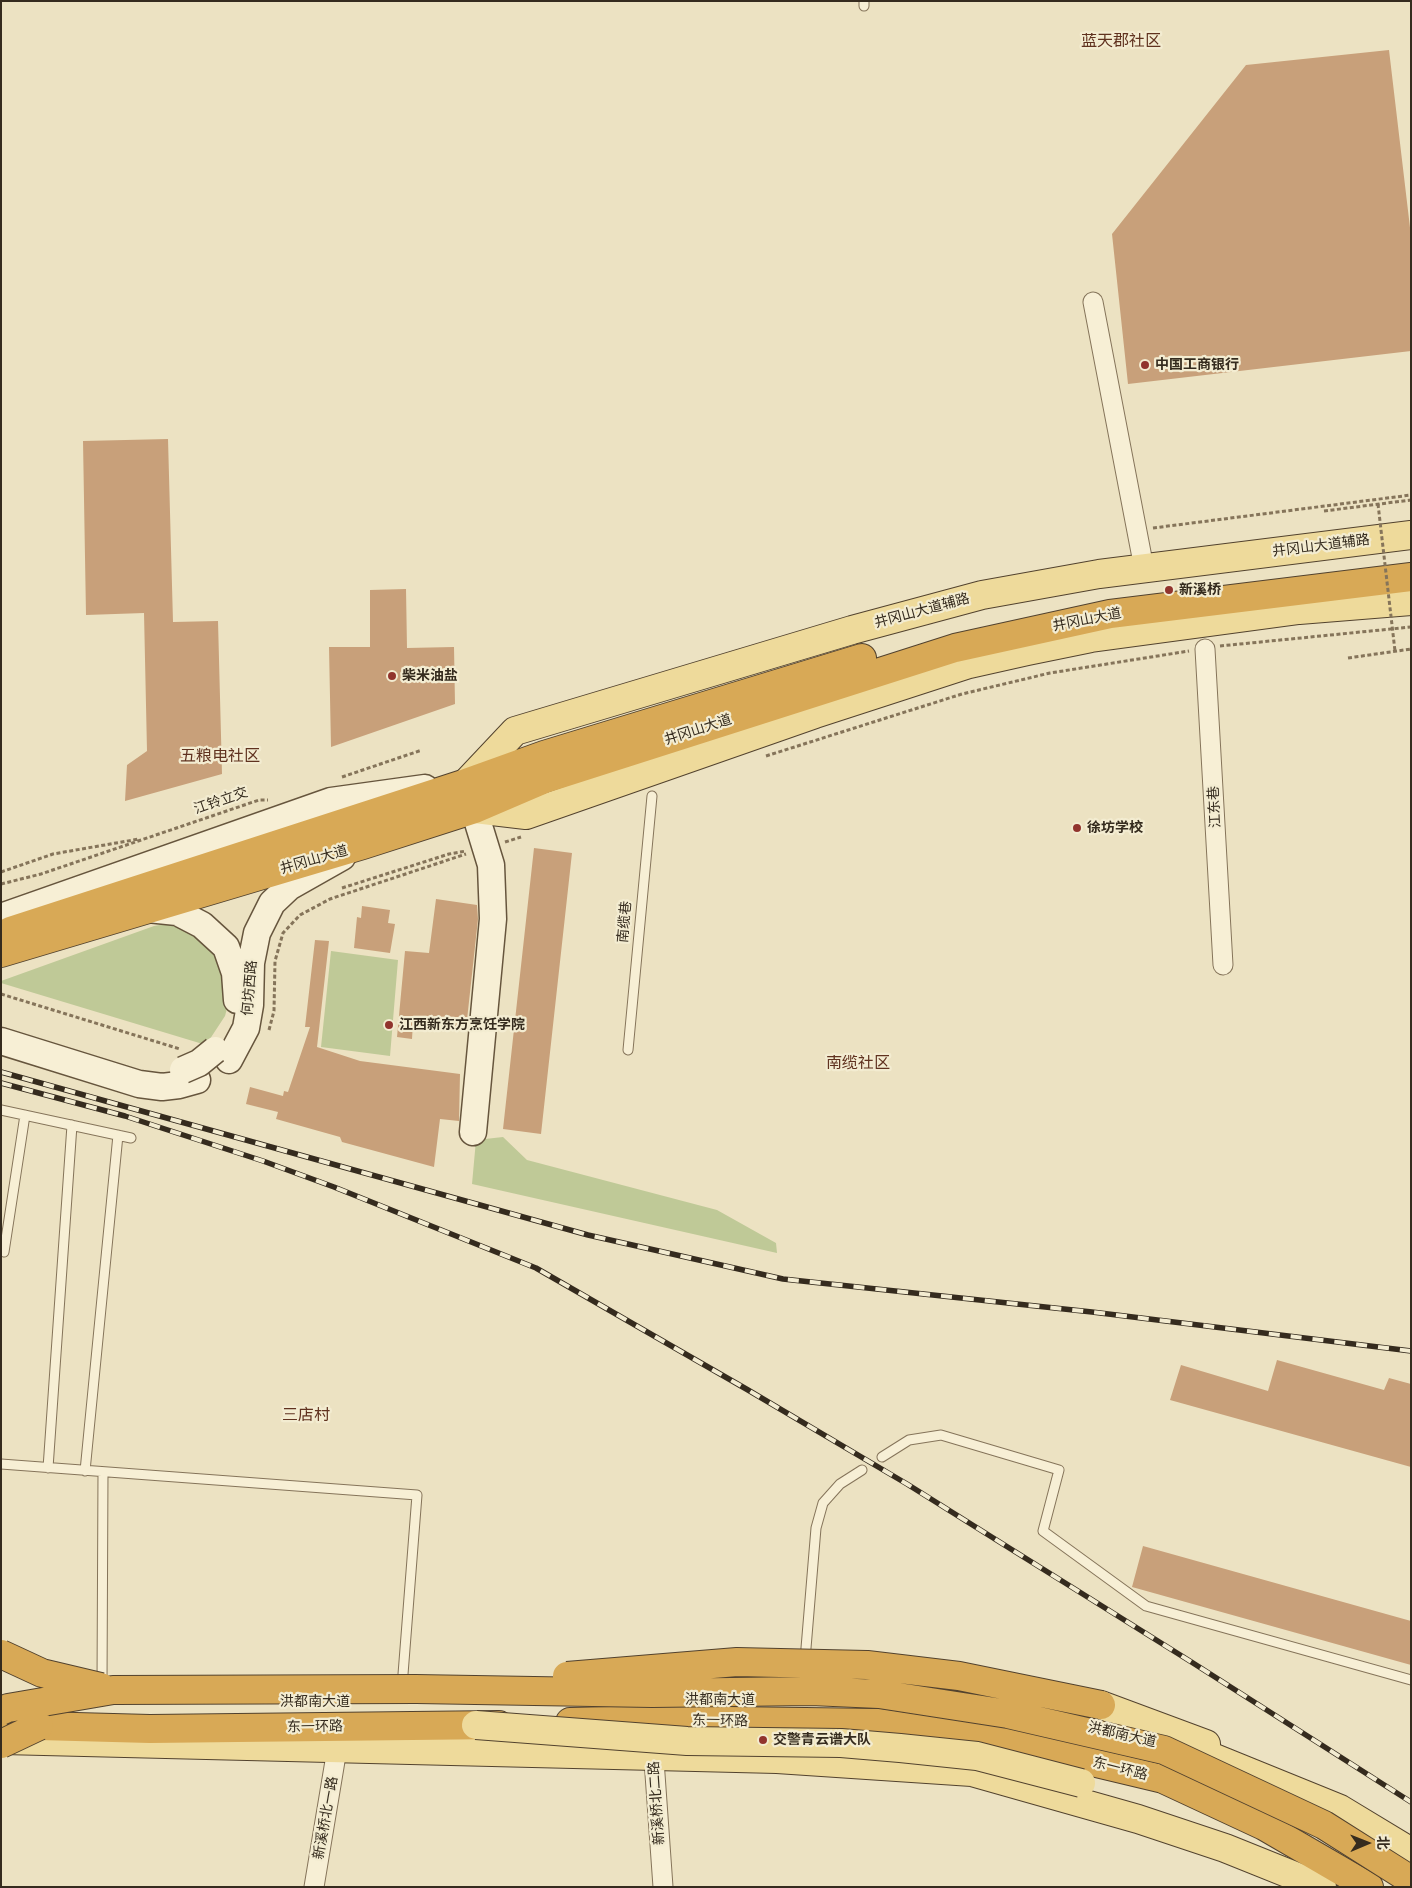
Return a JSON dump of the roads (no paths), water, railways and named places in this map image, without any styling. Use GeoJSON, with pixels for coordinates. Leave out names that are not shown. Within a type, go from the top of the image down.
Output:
{"type":"FeatureCollection","features":[{"type":"Feature","properties":{"kind":"highway","name":"井冈山大道"},"geometry":{"type":"LineString","coordinates":[[3,920],[466,783],[544,755],[961,627],[1107,596],[1411,562]]}},
{"type":"Feature","properties":{"kind":"highway","name":"井冈山大道"},"geometry":{"type":"LineString","coordinates":[[1,953],[363,845],[475,809],[545,779],[955,648],[1110,614],[1411,577]]}},
{"type":"Feature","properties":{"kind":"highway"},"geometry":{"type":"LineString","coordinates":[[1,1654],[42,1673],[107,1696]]}},
{"type":"Feature","properties":{"kind":"highway"},"geometry":{"type":"LineString","coordinates":[[408,1695],[737,1662],[755,1662],[867,1665],[960,1676],[1101,1704]]}},
{"type":"Feature","properties":{"kind":"highway","name":"东一环路"},"geometry":{"type":"LineString","coordinates":[[107,1696],[652,1693],[810,1682],[1008,1714],[1164,1750],[1324,1824],[1411,1880]]}},
{"type":"Feature","properties":{"kind":"highway"},"geometry":{"type":"LineString","coordinates":[[1,1711],[8,1708],[107,1696]]}},
{"type":"Feature","properties":{"kind":"highway","name":"东一环路"},"geometry":{"type":"LineString","coordinates":[[1,1720],[39,1726],[150,1729],[476,1726],[652,1720],[881,1722],[1008,1742],[1163,1779],[1264,1826],[1346,1872],[1368,1887]]}},
{"type":"Feature","properties":{"kind":"highway"},"geometry":{"type":"LineString","coordinates":[[1,1742],[39,1726]]}},
{"type":"Feature","properties":{"kind":"main road","name":"井冈山大道辅路"},"geometry":{"type":"LineString","coordinates":[[466,783],[515,731],[852,630],[982,595],[1099,574],[1411,535]]}},
{"type":"Feature","properties":{"kind":"main road"},"geometry":{"type":"LineString","coordinates":[[475,809],[526,815],[815,714],[970,664],[1027,650],[1091,638],[1299,610],[1411,601]]}},
{"type":"Feature","properties":{"kind":"main road"},"geometry":{"type":"LineString","coordinates":[[466,783],[490,865],[493,919],[473,1132]]}},
{"type":"Feature","properties":{"kind":"main road","name":"何坊西路"},"geometry":{"type":"LineString","coordinates":[[1,1041],[139,1084],[162,1087],[179,1085],[199,1064],[222,1055],[246,1028],[250,1005],[252,963],[257,934],[272,904],[289,887],[363,845]]}},
{"type":"Feature","properties":{"kind":"main road","name":"何坊西路"},"geometry":{"type":"LineString","coordinates":[[148,908],[177,912],[202,925],[226,947],[235,973],[238,998],[233,1025],[222,1055]]}},
{"type":"Feature","properties":{"kind":"main road","name":"何坊西路"},"geometry":{"type":"LineString","coordinates":[[1,1025],[111,1061],[148,1071],[190,1075]]}},
{"type":"Feature","properties":{"kind":"main road","name":"洪都南大道"},"geometry":{"type":"LineString","coordinates":[[408,1695],[847,1700],[992,1704],[1202,1754],[1340,1809],[1411,1852]]}},
{"type":"Feature","properties":{"kind":"main road"},"geometry":{"type":"LineString","coordinates":[[1,1703],[107,1696]]}},
{"type":"Feature","properties":{"kind":"main road"},"geometry":{"type":"LineString","coordinates":[[1101,1704],[1192,1738],[1340,1809]]}},
{"type":"Feature","properties":{"kind":"main road"},"geometry":{"type":"LineString","coordinates":[[476,1726],[688,1741],[842,1744],[978,1756],[1081,1783],[1228,1832],[1322,1887]]}},
{"type":"Feature","properties":{"kind":"main road"},"geometry":{"type":"LineString","coordinates":[[1,1742],[654,1756],[777,1760],[972,1772],[1138,1818],[1225,1848],[1322,1887]]}},
{"type":"Feature","properties":{"kind":"street"},"geometry":{"type":"LineString","coordinates":[[1093,302],[1144,568]]}},
{"type":"Feature","properties":{"kind":"street","name":"江东巷"},"geometry":{"type":"LineString","coordinates":[[1205,649],[1223,965]]}},
{"type":"Feature","properties":{"kind":"street","name":"新溪桥北二路"},"geometry":{"type":"LineString","coordinates":[[652,1720],[663,1887]]}},
{"type":"Feature","properties":{"kind":"street","name":"新溪桥北一路"},"geometry":{"type":"LineString","coordinates":[[314,1887],[337,1749]]}},
{"type":"Feature","properties":{"kind":"lane","name":"南缆巷"},"geometry":{"type":"LineString","coordinates":[[628,1050],[652,796]]}},
{"type":"Feature","properties":{"kind":"lane"},"geometry":{"type":"LineString","coordinates":[[1,1110],[131,1138]]}},
{"type":"Feature","properties":{"kind":"lane"},"geometry":{"type":"LineString","coordinates":[[4,1252],[25,1115]]}},
{"type":"Feature","properties":{"kind":"lane"},"geometry":{"type":"LineString","coordinates":[[48,1468],[72,1125]]}},
{"type":"Feature","properties":{"kind":"lane"},"geometry":{"type":"LineString","coordinates":[[85,1471],[118,1135]]}},
{"type":"Feature","properties":{"kind":"lane"},"geometry":{"type":"LineString","coordinates":[[882,1457],[909,1440],[941,1435],[1059,1470],[1044,1531],[1146,1606],[1411,1680]]}},
{"type":"Feature","properties":{"kind":"lane"},"geometry":{"type":"LineString","coordinates":[[1,1464],[417,1494],[408,1695]]}},
{"type":"Feature","properties":{"kind":"lane"},"geometry":{"type":"LineString","coordinates":[[810,1682],[805,1658],[816,1528],[823,1503],[840,1484],[862,1470]]}},
{"type":"Feature","properties":{"kind":"lane"},"geometry":{"type":"LineString","coordinates":[[103,1472],[107,1696]]}},
{"type":"Feature","properties":{"kind":"railway"},"geometry":{"type":"LineString","coordinates":[[1,1072],[588,1235],[783,1279],[1092,1312],[1411,1351]]}},
{"type":"Feature","properties":{"kind":"railway"},"geometry":{"type":"LineString","coordinates":[[1,1083],[125,1116],[263,1161],[334,1187],[536,1268],[907,1484],[1411,1802]]}},
{"type":"Feature","properties":{"kind":"place","name":"中国工商银行"},"geometry":{"type":"Point","coordinates":[1145,365]}},
{"type":"Feature","properties":{"kind":"place","name":"新溪桥"},"geometry":{"type":"Point","coordinates":[1169,590]}},
{"type":"Feature","properties":{"kind":"place","name":"柴米油盐"},"geometry":{"type":"Point","coordinates":[392,676]}},
{"type":"Feature","properties":{"kind":"place","name":"徐坊学校"},"geometry":{"type":"Point","coordinates":[1077,828]}},
{"type":"Feature","properties":{"kind":"place","name":"江西新东方烹饪学院"},"geometry":{"type":"Point","coordinates":[389,1025]}},
{"type":"Feature","properties":{"kind":"place","name":"交警青云谱大队"},"geometry":{"type":"Point","coordinates":[763,1740]}},
{"type":"Feature","properties":{"kind":"district","name":"蓝天郡社区"},"geometry":{"type":"Point","coordinates":[1121,42]}},
{"type":"Feature","properties":{"kind":"district","name":"五粮电社区"},"geometry":{"type":"Point","coordinates":[220,757]}},
{"type":"Feature","properties":{"kind":"district","name":"南缆社区"},"geometry":{"type":"Point","coordinates":[858,1064]}},
{"type":"Feature","properties":{"kind":"district","name":"三店村"},"geometry":{"type":"Point","coordinates":[306,1416]}}]}
